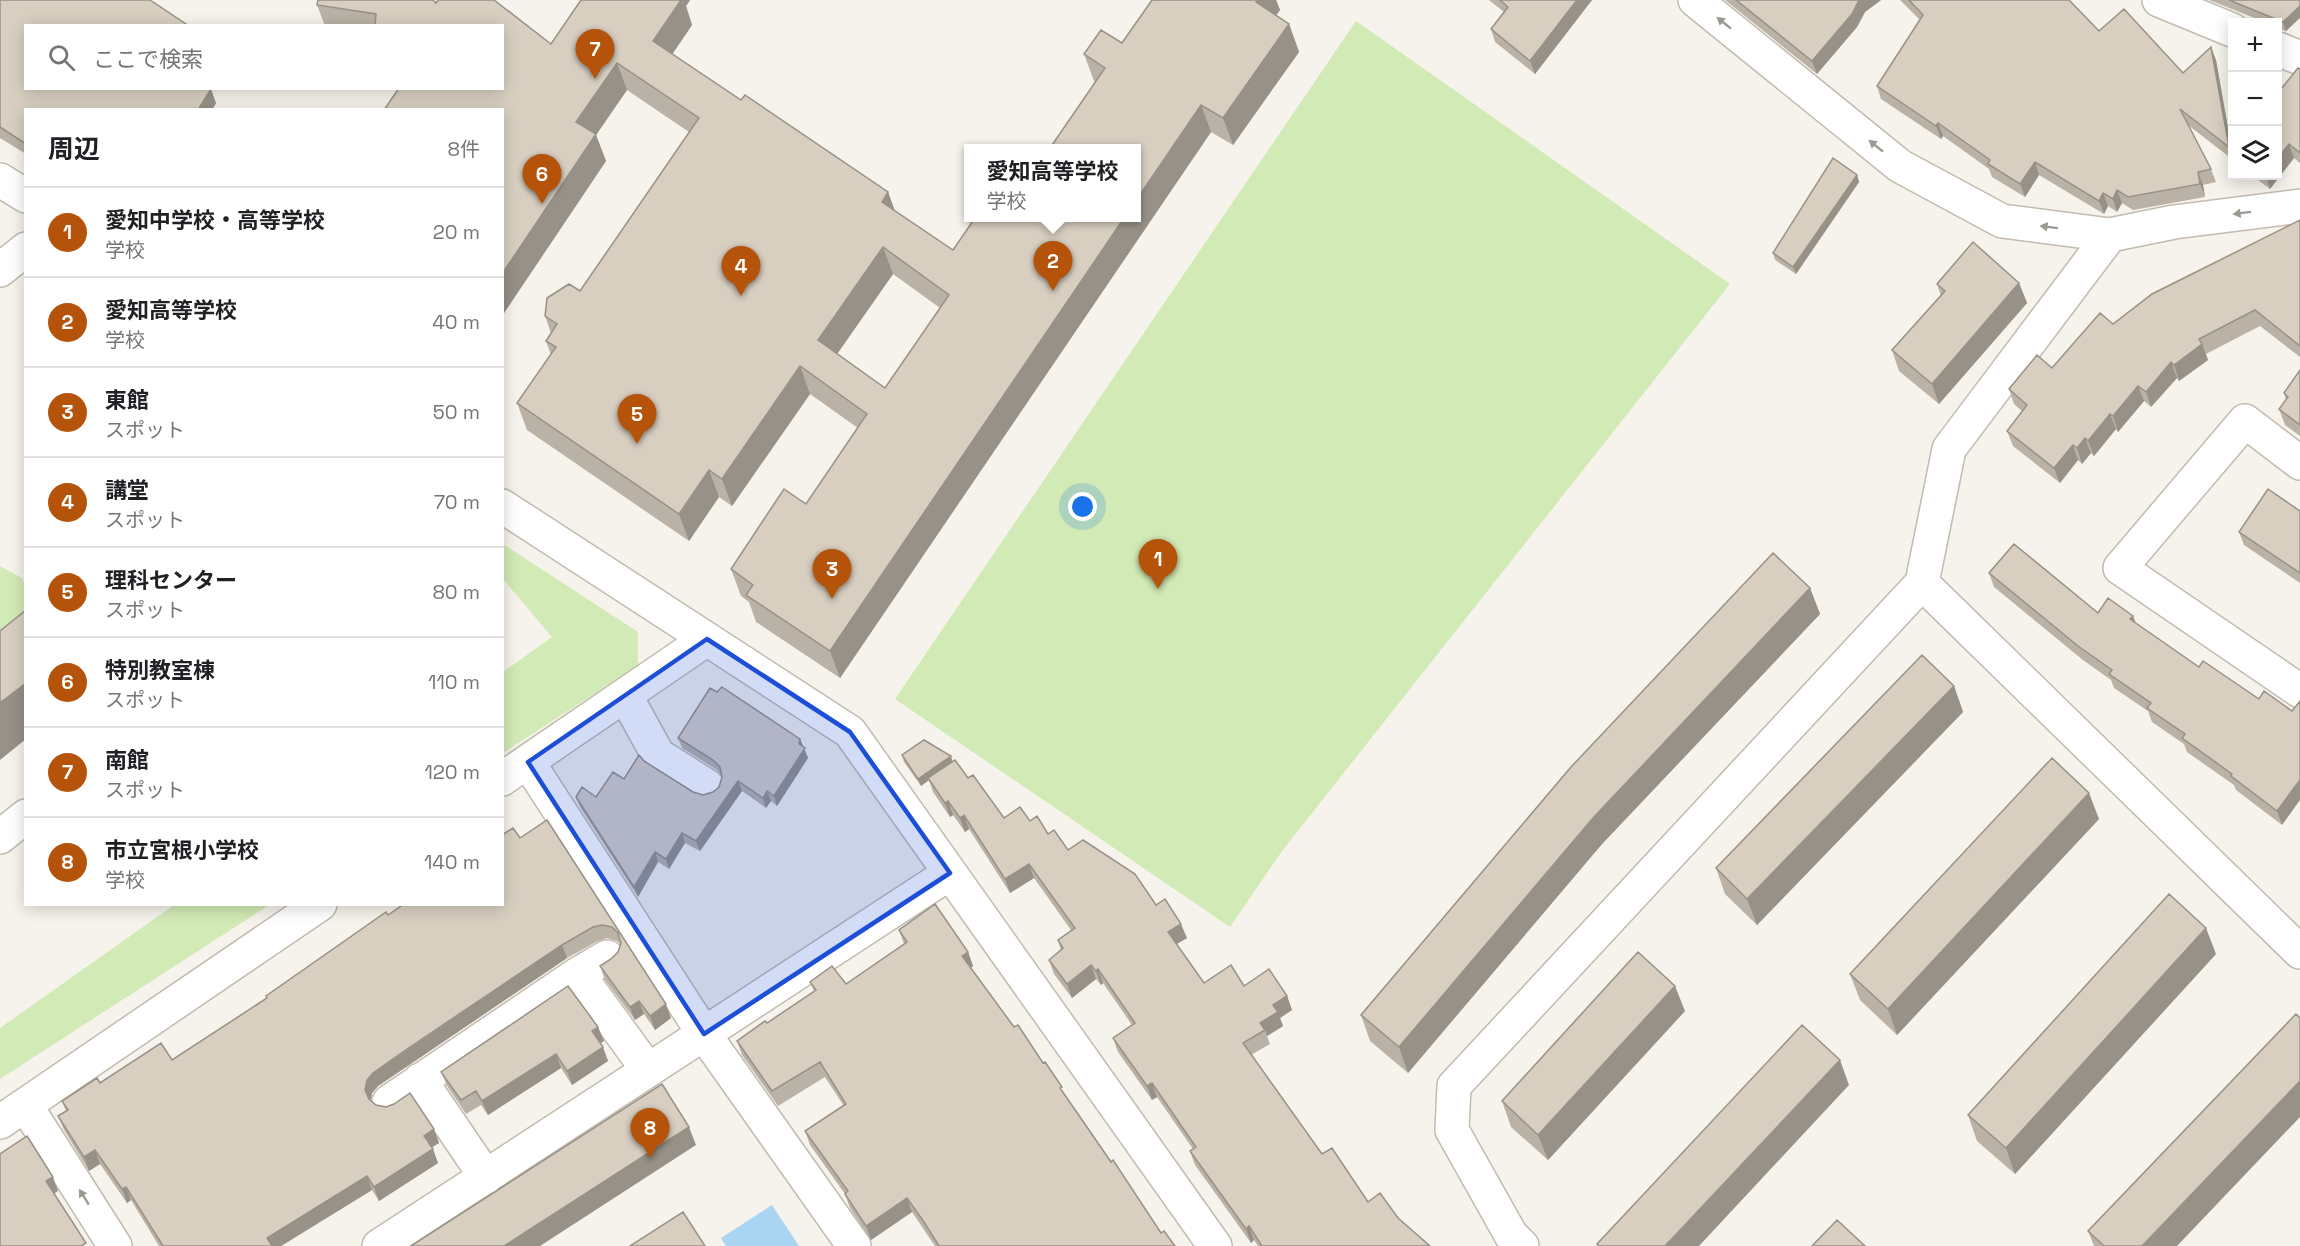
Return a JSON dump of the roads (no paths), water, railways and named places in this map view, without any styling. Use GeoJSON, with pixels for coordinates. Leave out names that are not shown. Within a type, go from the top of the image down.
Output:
{"type":"FeatureCollection","features":[{"type":"Feature","properties":{"kind":"street"},"geometry":{"type":"LineString","coordinates":[[1695,0],[1900,166],[2002,221],[2110,235],[2174,222],[2300,206]]}},
{"type":"Feature","properties":{"kind":"street"},"geometry":{"type":"LineString","coordinates":[[2159,0],[2228,28]]}},
{"type":"Feature","properties":{"kind":"street"},"geometry":{"type":"LineString","coordinates":[[2282,51],[2300,58]]}},
{"type":"Feature","properties":{"kind":"street"},"geometry":{"type":"LineString","coordinates":[[0,180],[24,195]]}},
{"type":"Feature","properties":{"kind":"street"},"geometry":{"type":"LineString","coordinates":[[1522,1246],[1510,1234],[1452,1130],[1454,1086],[1922,583],[1949,449],[2110,235]]}},
{"type":"Feature","properties":{"kind":"street"},"geometry":{"type":"LineString","coordinates":[[0,270],[24,251]]}},
{"type":"Feature","properties":{"kind":"street"},"geometry":{"type":"LineString","coordinates":[[2300,463],[2245,421],[2120,568],[2300,691]]}},
{"type":"Feature","properties":{"kind":"street"},"geometry":{"type":"LineString","coordinates":[[504,507],[850,732],[1215,1246]]}},
{"type":"Feature","properties":{"kind":"street"},"geometry":{"type":"LineString","coordinates":[[1922,583],[2300,952]]}},
{"type":"Feature","properties":{"kind":"street"},"geometry":{"type":"LineString","coordinates":[[707,639],[515,771],[854,1246]]}},
{"type":"Feature","properties":{"kind":"street"},"geometry":{"type":"LineString","coordinates":[[625,695],[658,754],[707,786]]}},
{"type":"Feature","properties":{"kind":"street"},"geometry":{"type":"LineString","coordinates":[[0,837],[24,818]]}},
{"type":"Feature","properties":{"kind":"street"},"geometry":{"type":"LineString","coordinates":[[379,1246],[950,873]]}},
{"type":"Feature","properties":{"kind":"street"},"geometry":{"type":"LineString","coordinates":[[115,1246],[13,1114],[317,906]]}},
{"type":"Feature","properties":{"kind":"street"},"geometry":{"type":"LineString","coordinates":[[389,1102],[578,974],[607,957]]}},
{"type":"Feature","properties":{"kind":"street"},"geometry":{"type":"LineString","coordinates":[[578,974],[648,1070]]}},
{"type":"Feature","properties":{"kind":"street"},"geometry":{"type":"LineString","coordinates":[[420,1080],[486,1177]]}},
{"type":"Feature","properties":{"kind":"water"},"geometry":{"type":"Polygon","coordinates":[[[772,1205],[799,1246],[726,1246],[721,1238],[772,1205]]]}},
{"type":"Feature","properties":{"kind":"place","name":"南館"},"geometry":{"type":"Point","coordinates":[595,79]}},
{"type":"Feature","properties":{"kind":"place","name":"特別教室棟"},"geometry":{"type":"Point","coordinates":[542,204]}},
{"type":"Feature","properties":{"kind":"place","name":"愛知高等学校"},"geometry":{"type":"Point","coordinates":[1053,291]}},
{"type":"Feature","properties":{"kind":"place","name":"講堂"},"geometry":{"type":"Point","coordinates":[741,296]}},
{"type":"Feature","properties":{"kind":"place","name":"理科センター"},"geometry":{"type":"Point","coordinates":[637,444]}},
{"type":"Feature","properties":{"kind":"place","name":"愛知中学校・高等学校"},"geometry":{"type":"Point","coordinates":[1158,589]}},
{"type":"Feature","properties":{"kind":"place","name":"東館"},"geometry":{"type":"Point","coordinates":[832,599]}},
{"type":"Feature","properties":{"kind":"place","name":"市立宮根小学校"},"geometry":{"type":"Point","coordinates":[650,1158]}}]}
